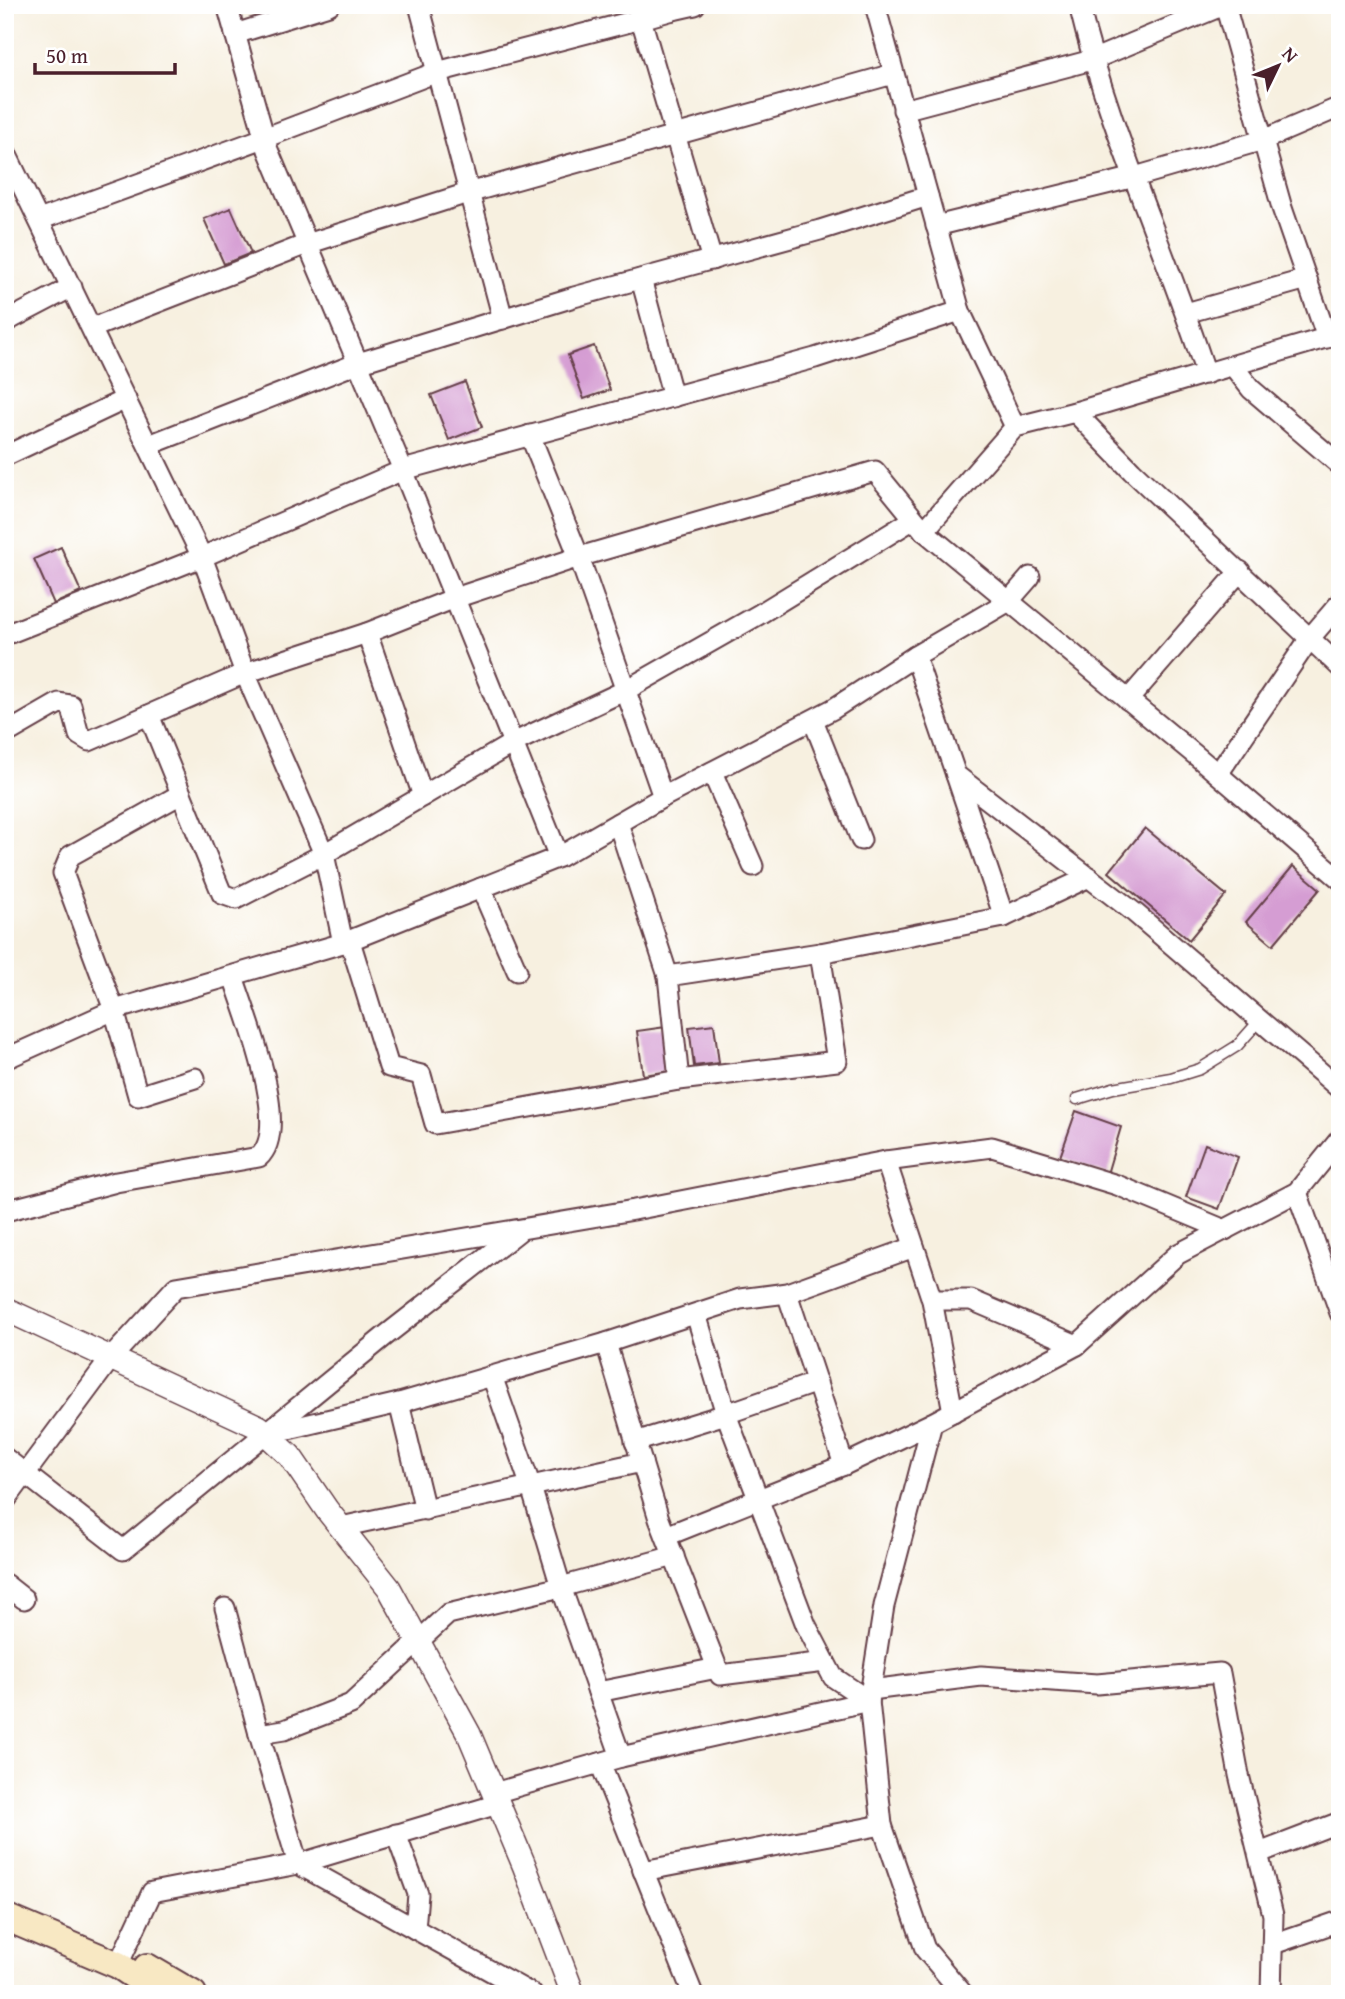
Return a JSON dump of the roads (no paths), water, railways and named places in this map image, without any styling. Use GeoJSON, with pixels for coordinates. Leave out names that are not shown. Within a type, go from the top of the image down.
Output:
{"type":"FeatureCollection","features":[{"type":"Feature","properties":{"kind":"main road"},"geometry":{"type":"LineString","coordinates":[[5,1917],[118,1965],[161,1994]]}},
{"type":"Feature","properties":{"kind":"main road"},"geometry":{"type":"LineString","coordinates":[[118,1965],[145,1966],[193,1994]]}},
{"type":"Feature","properties":{"kind":"street"},"geometry":{"type":"LineString","coordinates":[[227,5],[264,138],[403,470],[559,857]]}},
{"type":"Feature","properties":{"kind":"street"},"geometry":{"type":"LineString","coordinates":[[235,34],[329,5]]}},
{"type":"Feature","properties":{"kind":"street"},"geometry":{"type":"LineString","coordinates":[[419,5],[503,319]]}},
{"type":"Feature","properties":{"kind":"street"},"geometry":{"type":"LineString","coordinates":[[39,220],[436,72],[673,8],[695,5]]}},
{"type":"Feature","properties":{"kind":"street"},"geometry":{"type":"LineString","coordinates":[[875,5],[960,311],[1015,427]]}},
{"type":"Feature","properties":{"kind":"street"},"geometry":{"type":"LineString","coordinates":[[1079,5],[1092,60],[1206,374]]}},
{"type":"Feature","properties":{"kind":"street"},"geometry":{"type":"LineString","coordinates":[[149,715],[222,894],[236,899],[324,854],[513,743],[626,690],[919,525],[1015,427],[1334,336],[1307,279],[1282,208],[1225,5],[1092,60],[903,110]]}},
{"type":"Feature","properties":{"kind":"street"},"geometry":{"type":"LineString","coordinates":[[640,19],[712,260]]}},
{"type":"Feature","properties":{"kind":"street"},"geometry":{"type":"LineString","coordinates":[[92,328],[307,244],[468,192],[893,74]]}},
{"type":"Feature","properties":{"kind":"street"},"geometry":{"type":"LineString","coordinates":[[936,226],[1135,177],[1263,140],[1340,107]]}},
{"type":"Feature","properties":{"kind":"street"},"geometry":{"type":"LineString","coordinates":[[5,152],[11,178],[39,220],[202,557],[244,673],[324,854],[347,942],[389,1068],[421,1075],[435,1124],[679,1080],[837,1061],[820,953]]}},
{"type":"Feature","properties":{"kind":"street"},"geometry":{"type":"LineString","coordinates":[[149,445],[358,363],[641,279],[820,230],[928,196]]}},
{"type":"Feature","properties":{"kind":"street"},"geometry":{"type":"LineString","coordinates":[[641,279],[673,397]]}},
{"type":"Feature","properties":{"kind":"street"},"geometry":{"type":"LineString","coordinates":[[1186,313],[1307,279]]}},
{"type":"Feature","properties":{"kind":"street"},"geometry":{"type":"LineString","coordinates":[[5,322],[72,287]]}},
{"type":"Feature","properties":{"kind":"street"},"geometry":{"type":"LineString","coordinates":[[5,635],[202,557],[403,470],[815,358],[960,311]]}},
{"type":"Feature","properties":{"kind":"street"},"geometry":{"type":"LineString","coordinates":[[1233,366],[1251,389],[1340,466]]}},
{"type":"Feature","properties":{"kind":"street"},"geometry":{"type":"LineString","coordinates":[[5,456],[127,399]]}},
{"type":"Feature","properties":{"kind":"street"},"geometry":{"type":"LineString","coordinates":[[1075,412],[1132,471],[1340,667]]}},
{"type":"Feature","properties":{"kind":"street"},"geometry":{"type":"LineString","coordinates":[[530,436],[579,557],[663,797]]}},
{"type":"Feature","properties":{"kind":"street"},"geometry":{"type":"LineString","coordinates":[[6,732],[59,703],[71,705],[79,734],[89,741],[244,673],[367,634],[455,598],[579,557],[875,471],[919,525],[1340,879]]}},
{"type":"Feature","properties":{"kind":"street"},"geometry":{"type":"LineString","coordinates":[[1128,700],[1240,571]]}},
{"type":"Feature","properties":{"kind":"street"},"geometry":{"type":"LineString","coordinates":[[5,1059],[114,1010],[347,942],[559,857],[663,797],[833,709],[915,656],[1009,601],[1030,576]]}},
{"type":"Feature","properties":{"kind":"street"},"geometry":{"type":"LineString","coordinates":[[1218,775],[1310,638],[1340,603]]}},
{"type":"Feature","properties":{"kind":"street"},"geometry":{"type":"LineString","coordinates":[[367,634],[423,796]]}},
{"type":"Feature","properties":{"kind":"street"},"geometry":{"type":"LineString","coordinates":[[915,656],[1004,917]]}},
{"type":"Feature","properties":{"kind":"street"},"geometry":{"type":"LineString","coordinates":[[813,720],[861,840]]}},
{"type":"Feature","properties":{"kind":"street"},"geometry":{"type":"LineString","coordinates":[[712,772],[753,866]]}},
{"type":"Feature","properties":{"kind":"street"},"geometry":{"type":"LineString","coordinates":[[956,775],[1135,913],[1340,1088]]}},
{"type":"Feature","properties":{"kind":"street"},"geometry":{"type":"LineString","coordinates":[[181,794],[70,856],[63,873],[114,1010],[138,1096],[194,1078]]}},
{"type":"Feature","properties":{"kind":"street"},"geometry":{"type":"LineString","coordinates":[[618,823],[668,976],[679,1080]]}},
{"type":"Feature","properties":{"kind":"street"},"geometry":{"type":"LineString","coordinates":[[668,976],[820,953],[1004,917],[1089,877]]}},
{"type":"Feature","properties":{"kind":"street"},"geometry":{"type":"LineString","coordinates":[[481,888],[517,971]]}},
{"type":"Feature","properties":{"kind":"street"},"geometry":{"type":"LineString","coordinates":[[5,1211],[116,1182],[259,1157],[266,1151],[270,1140],[269,1091],[233,976]]}},
{"type":"Feature","properties":{"kind":"street"},"geometry":{"type":"LineString","coordinates":[[666,1536],[844,1465],[932,1423],[1077,1345],[1178,1254],[1297,1192],[1340,1139]]}},
{"type":"Feature","properties":{"kind":"street"},"geometry":{"type":"LineString","coordinates":[[5,1501],[111,1358],[176,1287],[634,1210],[886,1161],[992,1147],[1117,1185],[1226,1230]]}},
{"type":"Feature","properties":{"kind":"street"},"geometry":{"type":"LineString","coordinates":[[886,1161],[932,1300],[953,1412]]}},
{"type":"Feature","properties":{"kind":"street"},"geometry":{"type":"LineString","coordinates":[[1297,1192],[1340,1313]]}},
{"type":"Feature","properties":{"kind":"street"},"geometry":{"type":"LineString","coordinates":[[5,1458],[123,1550],[385,1336],[522,1229]]}},
{"type":"Feature","properties":{"kind":"street"},"geometry":{"type":"LineString","coordinates":[[267,1434],[399,1403],[606,1343],[740,1298],[787,1293],[914,1247]]}},
{"type":"Feature","properties":{"kind":"street"},"geometry":{"type":"LineString","coordinates":[[787,1293],[844,1465]]}},
{"type":"Feature","properties":{"kind":"street"},"geometry":{"type":"LineString","coordinates":[[932,1300],[971,1300],[1077,1345]]}},
{"type":"Feature","properties":{"kind":"street"},"geometry":{"type":"LineString","coordinates":[[5,1309],[260,1427],[290,1456],[389,1588],[469,1734],[524,1865],[573,1994]]}},
{"type":"Feature","properties":{"kind":"street"},"geometry":{"type":"LineString","coordinates":[[696,1314],[726,1414],[806,1625],[833,1677],[870,1695]]}},
{"type":"Feature","properties":{"kind":"street"},"geometry":{"type":"LineString","coordinates":[[606,1343],[666,1536],[720,1675],[825,1662]]}},
{"type":"Feature","properties":{"kind":"street"},"geometry":{"type":"LineString","coordinates":[[492,1376],[531,1487],[561,1587],[621,1757]]}},
{"type":"Feature","properties":{"kind":"street"},"geometry":{"type":"LineString","coordinates":[[635,1442],[817,1382]]}},
{"type":"Feature","properties":{"kind":"street"},"geometry":{"type":"LineString","coordinates":[[399,1403],[425,1510]]}},
{"type":"Feature","properties":{"kind":"street"},"geometry":{"type":"LineString","coordinates":[[932,1423],[884,1606],[870,1695],[882,1825],[925,1950],[963,1994]]}},
{"type":"Feature","properties":{"kind":"street"},"geometry":{"type":"LineString","coordinates":[[341,1527],[642,1462]]}},
{"type":"Feature","properties":{"kind":"street"},"geometry":{"type":"LineString","coordinates":[[259,1734],[284,1730],[351,1704],[448,1614],[674,1556]]}},
{"type":"Feature","properties":{"kind":"street"},"geometry":{"type":"LineString","coordinates":[[5,1584],[24,1599]]}},
{"type":"Feature","properties":{"kind":"street"},"geometry":{"type":"LineString","coordinates":[[225,1608],[298,1864],[532,1994]]}},
{"type":"Feature","properties":{"kind":"street"},"geometry":{"type":"LineString","coordinates":[[598,1692],[718,1668]]}},
{"type":"Feature","properties":{"kind":"street"},"geometry":{"type":"LineString","coordinates":[[118,1965],[152,1892],[298,1864],[396,1835],[621,1757],[870,1695],[981,1676],[1097,1684],[1220,1672],[1239,1775],[1273,1915],[1271,1994]]}},
{"type":"Feature","properties":{"kind":"street"},"geometry":{"type":"LineString","coordinates":[[600,1763],[693,1994]]}},
{"type":"Feature","properties":{"kind":"street"},"geometry":{"type":"LineString","coordinates":[[1259,1853],[1340,1822]]}},
{"type":"Feature","properties":{"kind":"street"},"geometry":{"type":"LineString","coordinates":[[643,1871],[882,1825]]}},
{"type":"Feature","properties":{"kind":"street"},"geometry":{"type":"LineString","coordinates":[[396,1835],[418,1894],[415,1929]]}},
{"type":"Feature","properties":{"kind":"street"},"geometry":{"type":"LineString","coordinates":[[1273,1944],[1340,1922]]}},
{"type":"Feature","properties":{"kind":"lane"},"geometry":{"type":"LineString","coordinates":[[1077,1099],[1113,1088],[1171,1078],[1200,1069],[1237,1046],[1260,1020]]}}]}
